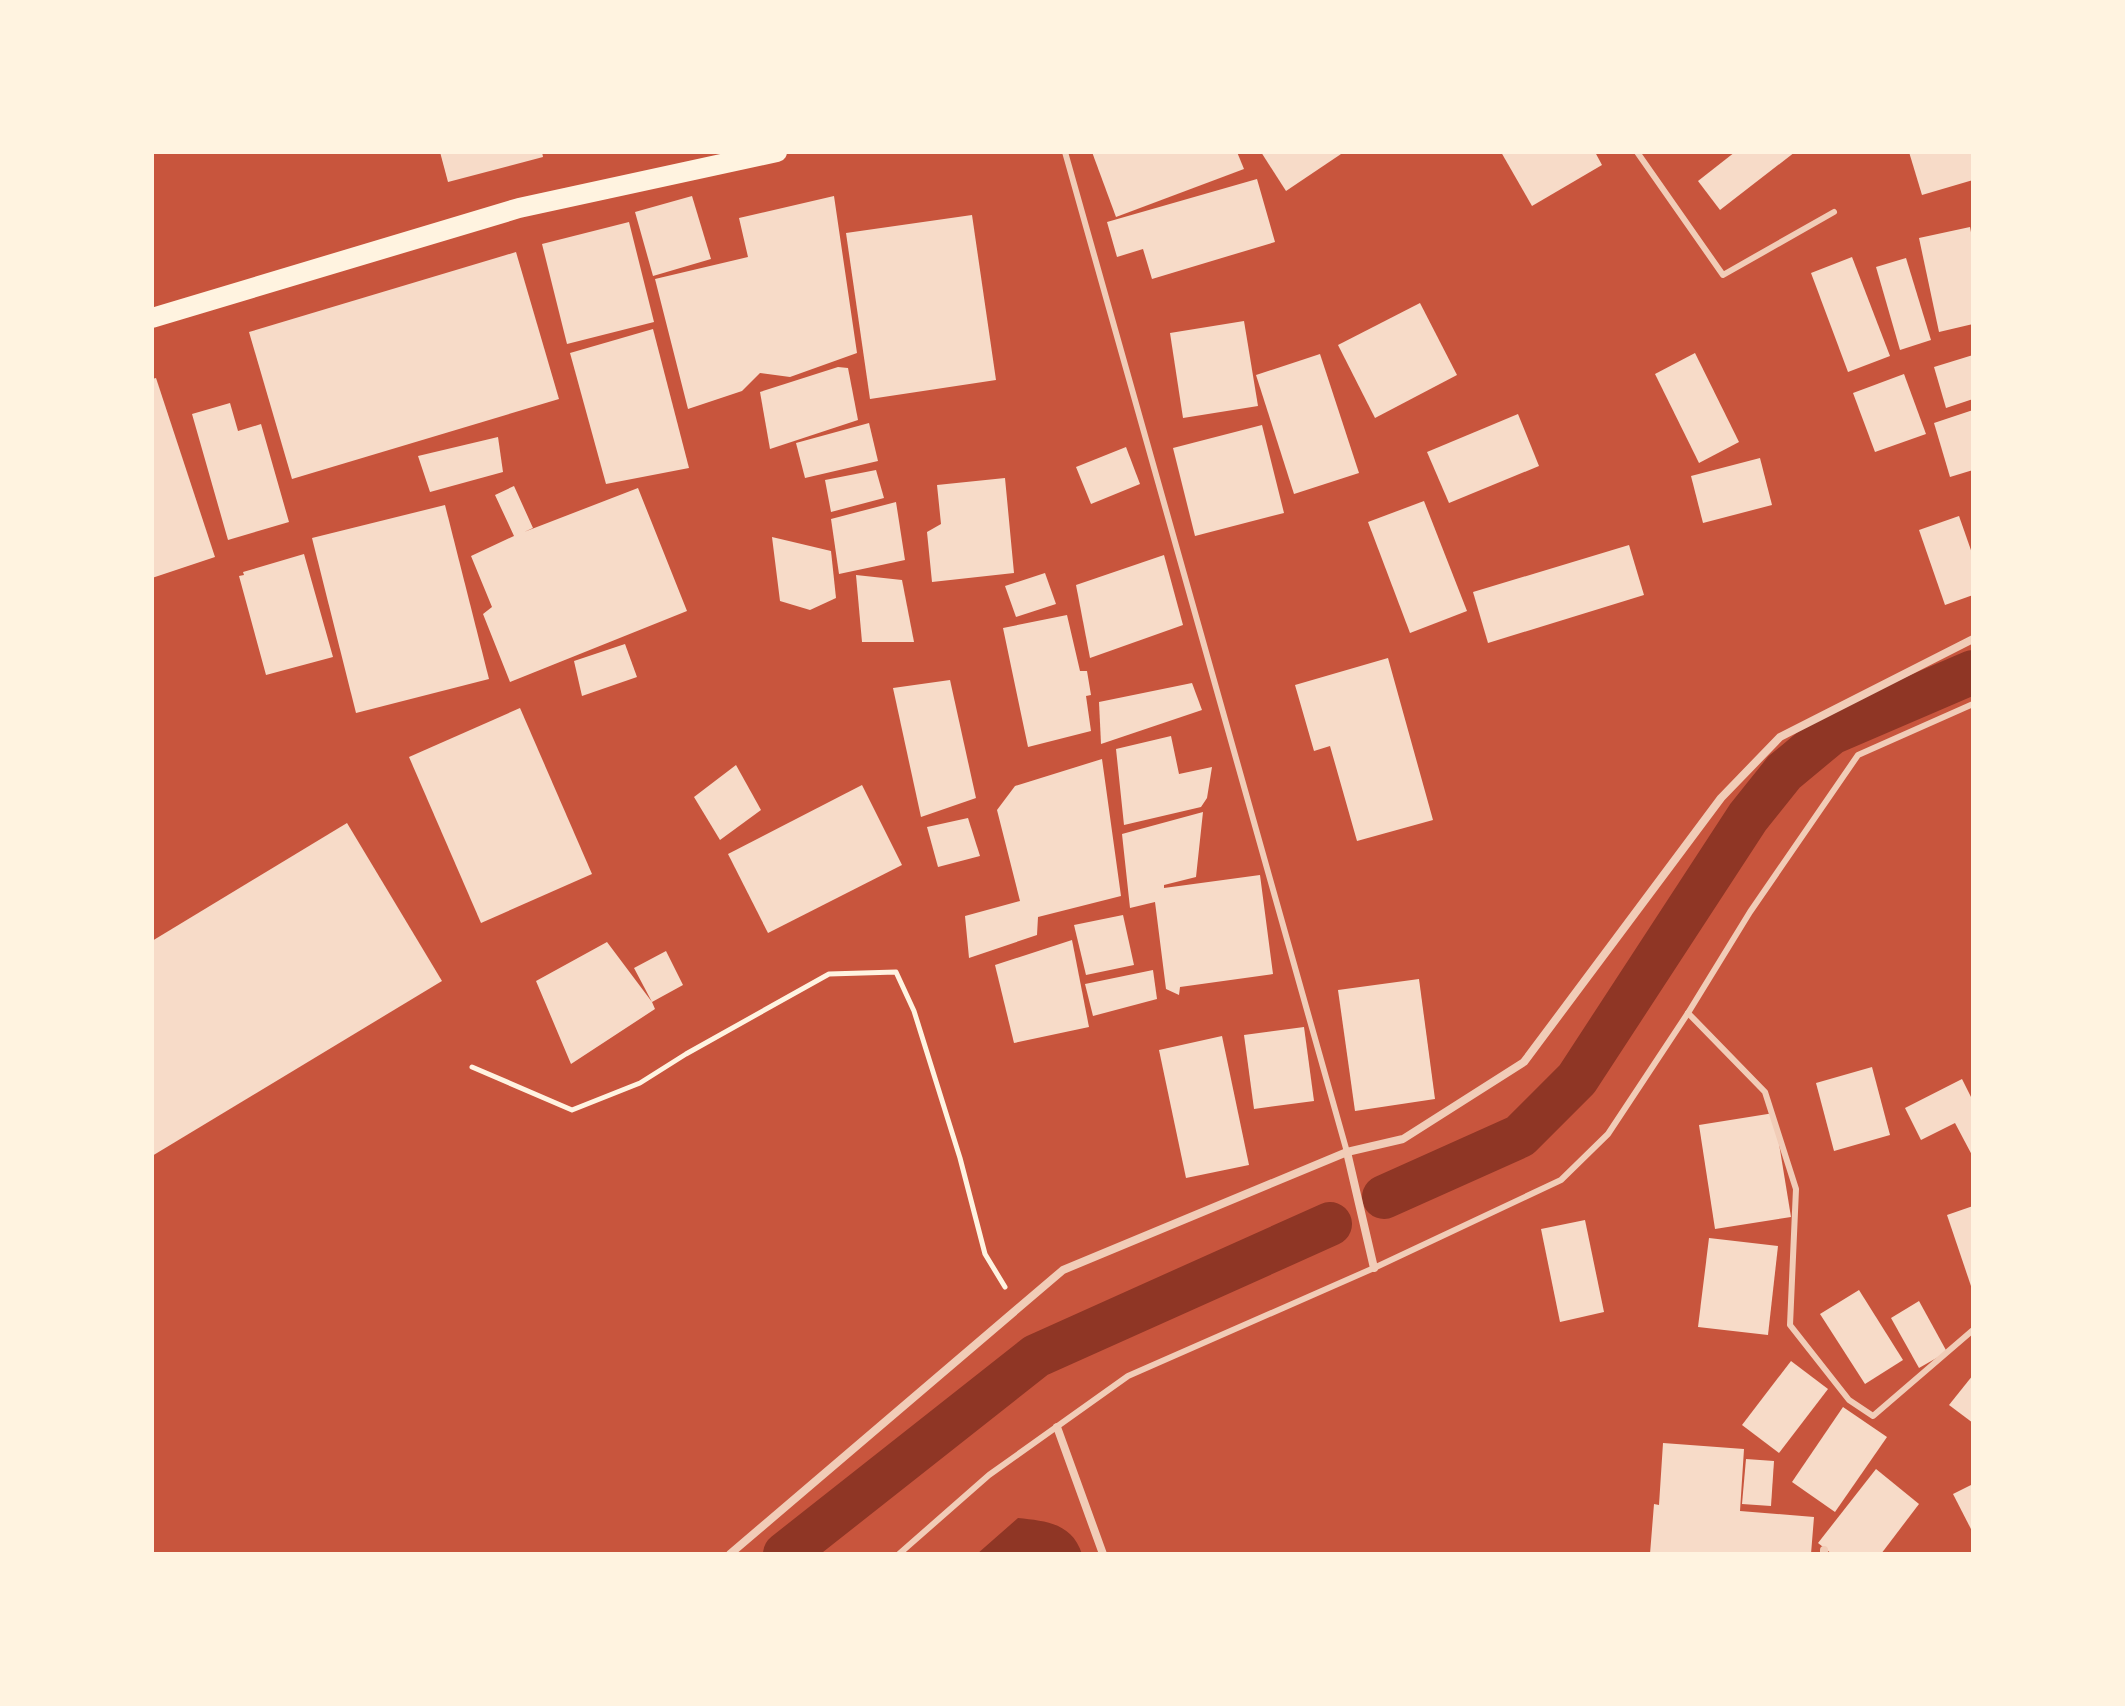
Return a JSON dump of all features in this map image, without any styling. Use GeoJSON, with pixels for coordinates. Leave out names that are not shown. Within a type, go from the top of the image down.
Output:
{"type":"FeatureCollection","features":[{"type":"Feature","properties":{"kind":"main road"},"geometry":{"type":"LineString","coordinates":[[152,318],[519,208],[777,152]]}},
{"type":"Feature","properties":{"kind":"street"},"geometry":{"type":"LineString","coordinates":[[730,1554],[1063,1270],[1347,1152],[1403,1139],[1524,1062],[1721,798],[1780,737],[1973,639]]}},
{"type":"Feature","properties":{"kind":"street"},"geometry":{"type":"LineString","coordinates":[[1347,1152],[1374,1268]]}},
{"type":"Feature","properties":{"kind":"street"},"geometry":{"type":"LineString","coordinates":[[1057,1427],[1103,1554]]}},
{"type":"Feature","properties":{"kind":"lane"},"geometry":{"type":"LineString","coordinates":[[1065,152],[1347,1152]]}},
{"type":"Feature","properties":{"kind":"lane"},"geometry":{"type":"LineString","coordinates":[[1637,152],[1723,275],[1834,212]]}},
{"type":"Feature","properties":{"kind":"lane"},"geometry":{"type":"LineString","coordinates":[[899,1554],[989,1475],[1128,1376],[1374,1268],[1561,1180],[1608,1134],[1750,912],[1858,755],[1973,704]]}},
{"type":"Feature","properties":{"kind":"lane"},"geometry":{"type":"LineString","coordinates":[[1688,1013],[1765,1092],[1796,1189],[1790,1325],[1849,1400],[1873,1416],[1973,1330]]}},
{"type":"Feature","properties":{"kind":"path"},"geometry":{"type":"LineString","coordinates":[[472,1067],[572,1110],[640,1083],[829,974],[896,972],[914,1011],[960,1158],[985,1254],[1018,1309]]}},
{"type":"Feature","properties":{"kind":"shaded area"},"geometry":{"type":"Polygon","coordinates":[[[1018,1518],[1048,1523],[1065,1530],[1078,1544],[1082,1554],[977,1554],[1018,1518]]]}},
{"type":"Feature","properties":{"kind":"building"},"geometry":{"type":"Polygon","coordinates":[[[440,152],[542,152],[543,157],[448,182],[440,152]]]}},
{"type":"Feature","properties":{"kind":"building"},"geometry":{"type":"Polygon","coordinates":[[[1092,152],[1237,152],[1244,169],[1116,217],[1092,152]]]}},
{"type":"Feature","properties":{"kind":"building"},"geometry":{"type":"Polygon","coordinates":[[[1261,152],[1344,152],[1286,191],[1261,152]]]}},
{"type":"Feature","properties":{"kind":"building"},"geometry":{"type":"Polygon","coordinates":[[[1501,152],[1595,152],[1602,165],[1532,206],[1501,152]]]}},
{"type":"Feature","properties":{"kind":"building"},"geometry":{"type":"Polygon","coordinates":[[[1735,152],[1795,152],[1720,210],[1698,181],[1735,152]]]}},
{"type":"Feature","properties":{"kind":"building"},"geometry":{"type":"Polygon","coordinates":[[[1909,152],[1973,152],[1973,180],[1922,195],[1909,152]]]}},
{"type":"Feature","properties":{"kind":"building"},"geometry":{"type":"Polygon","coordinates":[[[1257,179],[1275,242],[1152,279],[1143,249],[1117,257],[1107,222],[1257,179]]]}},
{"type":"Feature","properties":{"kind":"building"},"geometry":{"type":"Polygon","coordinates":[[[692,196],[711,259],[653,276],[635,212],[692,196]]]}},
{"type":"Feature","properties":{"kind":"building"},"geometry":{"type":"Polygon","coordinates":[[[834,196],[857,353],[790,377],[760,373],[742,391],[688,409],[655,279],[748,257],[739,218],[834,196]]]}},
{"type":"Feature","properties":{"kind":"building"},"geometry":{"type":"Polygon","coordinates":[[[972,215],[996,380],[870,399],[846,233],[972,215]]]}},
{"type":"Feature","properties":{"kind":"building"},"geometry":{"type":"Polygon","coordinates":[[[629,222],[654,322],[567,344],[542,244],[629,222]]]}},
{"type":"Feature","properties":{"kind":"building"},"geometry":{"type":"Polygon","coordinates":[[[1970,227],[1973,243],[1973,324],[1939,332],[1919,238],[1970,227]]]}},
{"type":"Feature","properties":{"kind":"building"},"geometry":{"type":"Polygon","coordinates":[[[516,252],[559,399],[292,479],[249,332],[516,252]]]}},
{"type":"Feature","properties":{"kind":"building"},"geometry":{"type":"Polygon","coordinates":[[[1852,257],[1890,356],[1848,372],[1811,273],[1852,257]]]}},
{"type":"Feature","properties":{"kind":"building"},"geometry":{"type":"Polygon","coordinates":[[[1906,258],[1931,340],[1900,350],[1876,267],[1906,258]]]}},
{"type":"Feature","properties":{"kind":"building"},"geometry":{"type":"Polygon","coordinates":[[[1420,303],[1457,375],[1375,418],[1338,345],[1420,303]]]}},
{"type":"Feature","properties":{"kind":"building"},"geometry":{"type":"Polygon","coordinates":[[[1244,321],[1258,406],[1183,418],[1170,333],[1244,321]]]}},
{"type":"Feature","properties":{"kind":"building"},"geometry":{"type":"Polygon","coordinates":[[[653,329],[689,468],[606,484],[570,353],[653,329]]]}},
{"type":"Feature","properties":{"kind":"building"},"geometry":{"type":"Polygon","coordinates":[[[1695,353],[1739,442],[1699,463],[1655,374],[1695,353]]]}},
{"type":"Feature","properties":{"kind":"building"},"geometry":{"type":"Polygon","coordinates":[[[1320,354],[1359,473],[1294,494],[1256,375],[1320,354]]]}},
{"type":"Feature","properties":{"kind":"building"},"geometry":{"type":"Polygon","coordinates":[[[1973,355],[1973,399],[1946,408],[1934,367],[1973,355]]]}},
{"type":"Feature","properties":{"kind":"building"},"geometry":{"type":"Polygon","coordinates":[[[838,367],[848,368],[858,420],[770,449],[760,392],[838,367]]]}},
{"type":"Feature","properties":{"kind":"building"},"geometry":{"type":"Polygon","coordinates":[[[1904,374],[1926,434],[1875,452],[1853,393],[1904,374]]]}},
{"type":"Feature","properties":{"kind":"building"},"geometry":{"type":"Polygon","coordinates":[[[156,378],[215,557],[152,578],[152,379],[156,378]]]}},
{"type":"Feature","properties":{"kind":"building"},"geometry":{"type":"Polygon","coordinates":[[[230,403],[238,431],[261,424],[289,522],[228,540],[192,414],[230,403]]]}},
{"type":"Feature","properties":{"kind":"building"},"geometry":{"type":"Polygon","coordinates":[[[1973,410],[1973,470],[1950,477],[1934,423],[1973,410]]]}},
{"type":"Feature","properties":{"kind":"building"},"geometry":{"type":"Polygon","coordinates":[[[1518,414],[1539,466],[1449,503],[1427,452],[1518,414]]]}},
{"type":"Feature","properties":{"kind":"building"},"geometry":{"type":"Polygon","coordinates":[[[869,423],[878,461],[805,478],[796,443],[869,423]]]}},
{"type":"Feature","properties":{"kind":"building"},"geometry":{"type":"Polygon","coordinates":[[[1262,425],[1284,513],[1195,536],[1173,448],[1262,425]]]}},
{"type":"Feature","properties":{"kind":"building"},"geometry":{"type":"Polygon","coordinates":[[[498,437],[503,472],[430,492],[418,456],[498,437]]]}},
{"type":"Feature","properties":{"kind":"building"},"geometry":{"type":"Polygon","coordinates":[[[1126,447],[1140,484],[1091,504],[1076,467],[1126,447]]]}},
{"type":"Feature","properties":{"kind":"building"},"geometry":{"type":"Polygon","coordinates":[[[1760,458],[1772,505],[1703,523],[1691,476],[1760,458]]]}},
{"type":"Feature","properties":{"kind":"building"},"geometry":{"type":"Polygon","coordinates":[[[876,470],[884,498],[831,512],[825,480],[876,470]]]}},
{"type":"Feature","properties":{"kind":"building"},"geometry":{"type":"Polygon","coordinates":[[[1005,478],[1014,573],[932,582],[927,532],[941,524],[937,485],[1005,478]]]}},
{"type":"Feature","properties":{"kind":"building"},"geometry":{"type":"Polygon","coordinates":[[[514,486],[533,528],[524,532],[638,488],[687,611],[510,682],[483,614],[492,607],[471,556],[514,536],[495,495],[514,486]]]}},
{"type":"Feature","properties":{"kind":"building"},"geometry":{"type":"Polygon","coordinates":[[[1424,501],[1467,611],[1410,633],[1368,522],[1424,501]]]}},
{"type":"Feature","properties":{"kind":"building"},"geometry":{"type":"Polygon","coordinates":[[[896,502],[905,560],[839,574],[831,519],[896,502]]]}},
{"type":"Feature","properties":{"kind":"building"},"geometry":{"type":"Polygon","coordinates":[[[445,505],[489,679],[356,713],[312,538],[445,505]]]}},
{"type":"Feature","properties":{"kind":"building"},"geometry":{"type":"Polygon","coordinates":[[[1959,516],[1973,556],[1973,595],[1945,605],[1919,530],[1959,516]]]}},
{"type":"Feature","properties":{"kind":"building"},"geometry":{"type":"Polygon","coordinates":[[[772,537],[831,551],[836,598],[810,610],[780,601],[772,537]]]}},
{"type":"Feature","properties":{"kind":"building"},"geometry":{"type":"Polygon","coordinates":[[[1629,545],[1644,595],[1488,643],[1473,592],[1629,545]]]}},
{"type":"Feature","properties":{"kind":"building"},"geometry":{"type":"Polygon","coordinates":[[[304,554],[333,657],[266,675],[239,576],[244,575],[243,572],[304,554]]]}},
{"type":"Feature","properties":{"kind":"building"},"geometry":{"type":"Polygon","coordinates":[[[1164,555],[1183,625],[1090,658],[1076,585],[1164,555]]]}},
{"type":"Feature","properties":{"kind":"building"},"geometry":{"type":"Polygon","coordinates":[[[1045,573],[1056,604],[1016,617],[1005,586],[1045,573]]]}},
{"type":"Feature","properties":{"kind":"building"},"geometry":{"type":"Polygon","coordinates":[[[856,575],[902,580],[914,642],[862,642],[856,575]]]}},
{"type":"Feature","properties":{"kind":"building"},"geometry":{"type":"Polygon","coordinates":[[[1067,615],[1080,671],[1087,671],[1091,695],[1086,696],[1091,731],[1028,747],[1003,628],[1067,615]]]}},
{"type":"Feature","properties":{"kind":"building"},"geometry":{"type":"Polygon","coordinates":[[[625,644],[637,677],[582,696],[574,661],[625,644]]]}},
{"type":"Feature","properties":{"kind":"building"},"geometry":{"type":"Polygon","coordinates":[[[1388,658],[1433,820],[1357,841],[1330,746],[1314,751],[1295,685],[1388,658]]]}},
{"type":"Feature","properties":{"kind":"building"},"geometry":{"type":"Polygon","coordinates":[[[950,680],[976,798],[921,817],[893,688],[950,680]]]}},
{"type":"Feature","properties":{"kind":"building"},"geometry":{"type":"Polygon","coordinates":[[[1192,683],[1202,710],[1101,744],[1099,702],[1192,683]]]}},
{"type":"Feature","properties":{"kind":"building"},"geometry":{"type":"Polygon","coordinates":[[[520,708],[592,874],[481,923],[409,757],[520,708]]]}},
{"type":"Feature","properties":{"kind":"building"},"geometry":{"type":"Polygon","coordinates":[[[1171,736],[1179,774],[1212,767],[1207,798],[1201,807],[1124,825],[1116,749],[1171,736]]]}},
{"type":"Feature","properties":{"kind":"building"},"geometry":{"type":"Polygon","coordinates":[[[1102,759],[1121,896],[1038,917],[1037,935],[969,958],[965,916],[1020,901],[997,810],[1015,786],[1102,759]]]}},
{"type":"Feature","properties":{"kind":"building"},"geometry":{"type":"Polygon","coordinates":[[[736,765],[761,810],[720,840],[694,797],[736,765]]]}},
{"type":"Feature","properties":{"kind":"building"},"geometry":{"type":"Polygon","coordinates":[[[862,785],[902,865],[768,933],[728,854],[862,785]]]}},
{"type":"Feature","properties":{"kind":"building"},"geometry":{"type":"Polygon","coordinates":[[[1203,812],[1196,877],[1164,885],[1164,888],[1260,875],[1273,974],[1180,987],[1179,995],[1166,989],[1155,902],[1130,908],[1122,834],[1203,812]]]}},
{"type":"Feature","properties":{"kind":"building"},"geometry":{"type":"Polygon","coordinates":[[[968,818],[980,856],[938,867],[927,827],[968,818]]]}},
{"type":"Feature","properties":{"kind":"building"},"geometry":{"type":"Polygon","coordinates":[[[347,823],[442,981],[152,1156],[152,941],[347,823]]]}},
{"type":"Feature","properties":{"kind":"building"},"geometry":{"type":"Polygon","coordinates":[[[1123,915],[1134,965],[1086,975],[1074,925],[1123,915]]]}},
{"type":"Feature","properties":{"kind":"building"},"geometry":{"type":"Polygon","coordinates":[[[1072,940],[1089,1027],[1014,1043],[995,965],[1072,940]]]}},
{"type":"Feature","properties":{"kind":"building"},"geometry":{"type":"Polygon","coordinates":[[[607,942],[655,1009],[571,1064],[536,981],[607,942]]]}},
{"type":"Feature","properties":{"kind":"building"},"geometry":{"type":"Polygon","coordinates":[[[666,951],[683,985],[652,1002],[634,968],[666,951]]]}},
{"type":"Feature","properties":{"kind":"building"},"geometry":{"type":"Polygon","coordinates":[[[1153,970],[1157,999],[1093,1016],[1085,984],[1153,970]]]}},
{"type":"Feature","properties":{"kind":"building"},"geometry":{"type":"Polygon","coordinates":[[[1419,979],[1435,1099],[1355,1111],[1338,990],[1419,979]]]}},
{"type":"Feature","properties":{"kind":"building"},"geometry":{"type":"Polygon","coordinates":[[[1304,1027],[1314,1101],[1254,1109],[1244,1035],[1304,1027]]]}},
{"type":"Feature","properties":{"kind":"building"},"geometry":{"type":"Polygon","coordinates":[[[1222,1036],[1249,1165],[1186,1178],[1159,1050],[1222,1036]]]}},
{"type":"Feature","properties":{"kind":"building"},"geometry":{"type":"Polygon","coordinates":[[[1872,1067],[1890,1135],[1834,1151],[1816,1083],[1872,1067]]]}},
{"type":"Feature","properties":{"kind":"building"},"geometry":{"type":"Polygon","coordinates":[[[1962,1079],[1973,1101],[1973,1157],[1955,1123],[1921,1140],[1905,1108],[1962,1079]]]}},
{"type":"Feature","properties":{"kind":"building"},"geometry":{"type":"Polygon","coordinates":[[[1774,1113],[1791,1217],[1715,1229],[1699,1125],[1774,1113]]]}},
{"type":"Feature","properties":{"kind":"building"},"geometry":{"type":"Polygon","coordinates":[[[1973,1206],[1973,1289],[1972,1289],[1947,1215],[1973,1206]]]}},
{"type":"Feature","properties":{"kind":"building"},"geometry":{"type":"Polygon","coordinates":[[[1585,1220],[1604,1312],[1560,1322],[1541,1229],[1585,1220]]]}},
{"type":"Feature","properties":{"kind":"building"},"geometry":{"type":"Polygon","coordinates":[[[1709,1238],[1778,1246],[1768,1335],[1698,1327],[1709,1238]]]}},
{"type":"Feature","properties":{"kind":"building"},"geometry":{"type":"Polygon","coordinates":[[[1859,1290],[1903,1360],[1865,1384],[1820,1314],[1859,1290]]]}},
{"type":"Feature","properties":{"kind":"building"},"geometry":{"type":"Polygon","coordinates":[[[1919,1301],[1947,1352],[1919,1368],[1891,1318],[1919,1301]]]}},
{"type":"Feature","properties":{"kind":"building"},"geometry":{"type":"Polygon","coordinates":[[[1791,1361],[1828,1389],[1779,1453],[1742,1425],[1791,1361]]]}},
{"type":"Feature","properties":{"kind":"building"},"geometry":{"type":"Polygon","coordinates":[[[1973,1375],[1973,1423],[1949,1405],[1973,1375]]]}},
{"type":"Feature","properties":{"kind":"building"},"geometry":{"type":"Polygon","coordinates":[[[1843,1407],[1887,1437],[1835,1512],[1792,1482],[1843,1407]]]}},
{"type":"Feature","properties":{"kind":"building"},"geometry":{"type":"Polygon","coordinates":[[[1663,1443],[1744,1449],[1740,1511],[1814,1517],[1811,1554],[1650,1554],[1654,1504],[1659,1505],[1663,1443]]]}},
{"type":"Feature","properties":{"kind":"building"},"geometry":{"type":"Polygon","coordinates":[[[1746,1459],[1774,1461],[1771,1506],[1742,1504],[1746,1459]]]}},
{"type":"Feature","properties":{"kind":"building"},"geometry":{"type":"Polygon","coordinates":[[[1876,1469],[1919,1504],[1881,1554],[1832,1554],[1818,1543],[1876,1469]]]}},
{"type":"Feature","properties":{"kind":"building"},"geometry":{"type":"Polygon","coordinates":[[[1973,1484],[1973,1533],[1953,1494],[1973,1484]]]}},
{"type":"Feature","properties":{"kind":"waterway"},"geometry":{"type":"LineString","coordinates":[[1384,1197],[1520,1136],[1577,1079],[1748,817],[1784,772],[1831,733],[1973,672]]}},
{"type":"Feature","properties":{"kind":"waterway"},"geometry":{"type":"LineString","coordinates":[[785,1554],[1036,1356],[1330,1224]]}}]}
